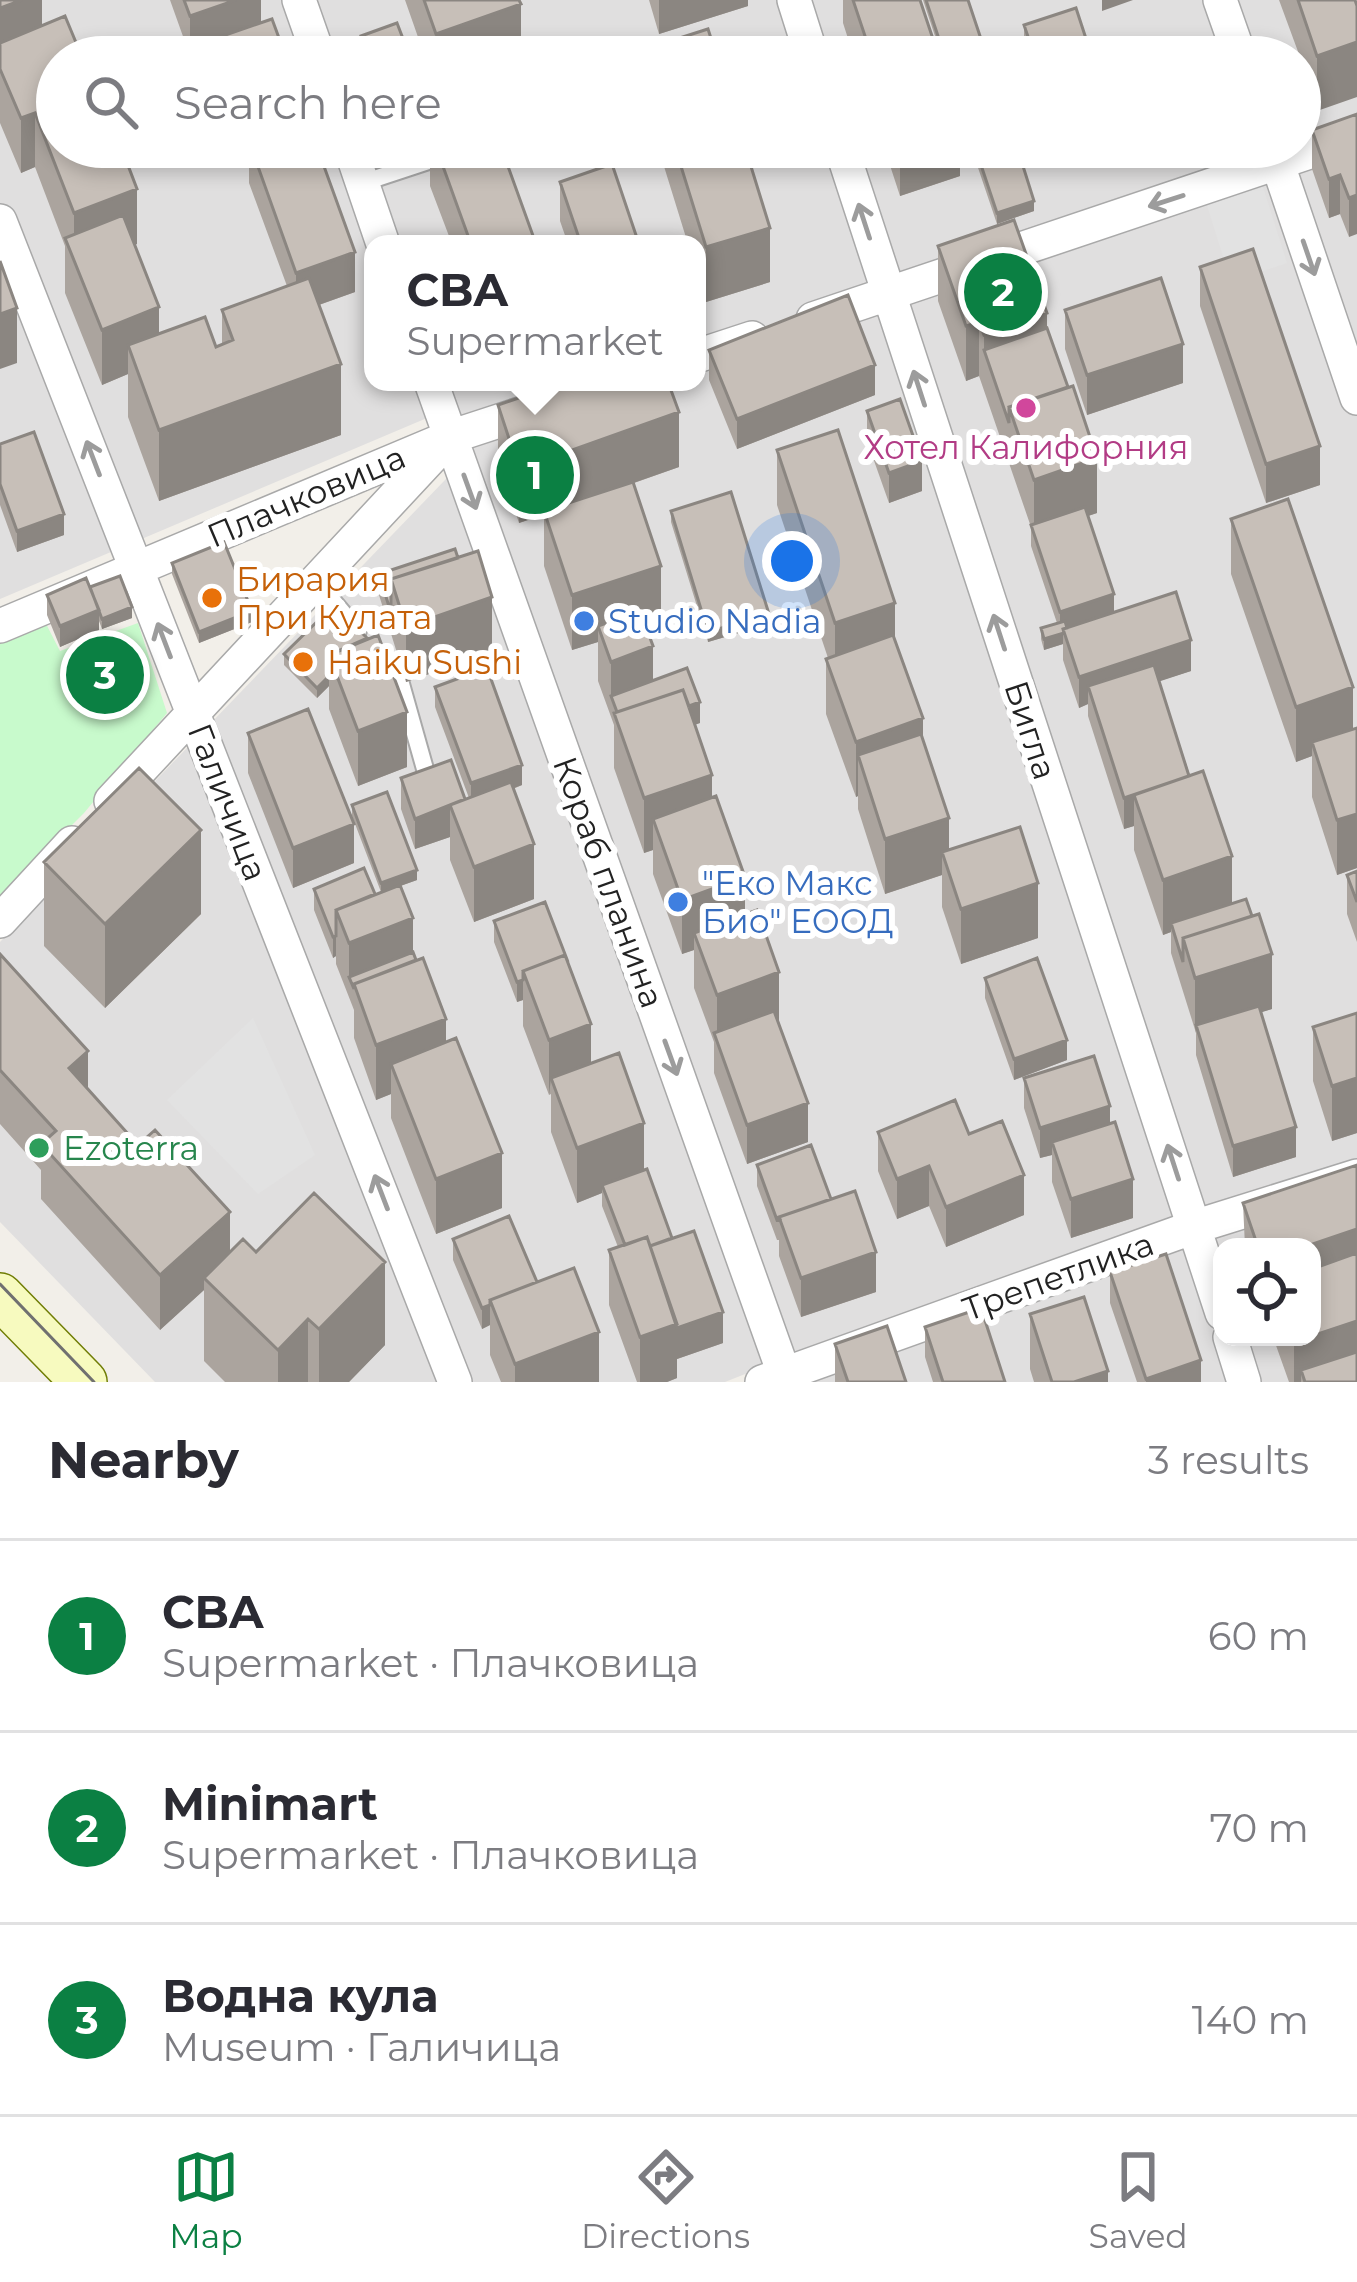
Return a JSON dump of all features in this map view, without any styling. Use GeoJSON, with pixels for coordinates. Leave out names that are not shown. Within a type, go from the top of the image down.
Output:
{"type":"FeatureCollection","features":[{"type":"Feature","properties":{"kind":"street"},"geometry":{"type":"LineString","coordinates":[[299,0],[312,36]]}},
{"type":"Feature","properties":{"kind":"street"},"geometry":{"type":"LineString","coordinates":[[794,0],[805,36]]}},
{"type":"Feature","properties":{"kind":"street"},"geometry":{"type":"LineString","coordinates":[[1220,0],[1233,36]]}},
{"type":"Feature","properties":{"kind":"street"},"geometry":{"type":"LineString","coordinates":[[1321,145],[1357,136]]}},
{"type":"Feature","properties":{"kind":"street"},"geometry":{"type":"LineString","coordinates":[[357,168],[380,235]]}},
{"type":"Feature","properties":{"kind":"street","name":"Бигла"},"geometry":{"type":"LineString","coordinates":[[848,168],[1213,1285]]}},
{"type":"Feature","properties":{"kind":"street"},"geometry":{"type":"LineString","coordinates":[[706,353],[888,294],[1241,168]]}},
{"type":"Feature","properties":{"kind":"street"},"geometry":{"type":"LineString","coordinates":[[1279,168],[1357,398]]}},
{"type":"Feature","properties":{"kind":"street","name":"Галичица"},"geometry":{"type":"LineString","coordinates":[[0,221],[455,1382]]}},
{"type":"Feature","properties":{"kind":"street","name":"Кораб планина"},"geometry":{"type":"LineString","coordinates":[[434,391],[778,1379]]}},
{"type":"Feature","properties":{"kind":"street","name":"Плачковица"},"geometry":{"type":"LineString","coordinates":[[0,626],[450,437],[591,391]]}},
{"type":"Feature","properties":{"kind":"street"},"geometry":{"type":"LineString","coordinates":[[0,921],[450,437]]}},
{"type":"Feature","properties":{"kind":"street","name":"Трепетлика"},"geometry":{"type":"LineString","coordinates":[[778,1379],[1194,1227],[1357,1176]]}},
{"type":"Feature","properties":{"kind":"street"},"geometry":{"type":"LineString","coordinates":[[0,1296],[83,1382]]}},
{"type":"Feature","properties":{"kind":"street"},"geometry":{"type":"LineString","coordinates":[[1233,1346],[1244,1382]]}},
{"type":"Feature","properties":{"kind":"lane"},"geometry":{"type":"LineString","coordinates":[[362,183],[407,168]]}},
{"type":"Feature","properties":{"kind":"lane"},"geometry":{"type":"LineString","coordinates":[[316,580],[401,684],[425,770]]}},
{"type":"Feature","properties":{"kind":"shaded area"},"geometry":{"type":"Polygon","coordinates":[[[0,0],[1357,0],[1357,1382],[803,1382],[793,1355],[725,1382],[155,1382],[0,1222],[0,942],[471,453],[453,407],[0,599],[0,0]]]}},
{"type":"Feature","properties":{"kind":"shaded area"},"geometry":{"type":"Polygon","coordinates":[[[1262,184],[1287,263],[1231,282],[1206,202],[1262,184]]]}},
{"type":"Feature","properties":{"kind":"shaded area"},"geometry":{"type":"Polygon","coordinates":[[[253,1018],[315,1155],[258,1194],[167,1100],[253,1018]]]}},
{"type":"Feature","properties":{"kind":"green space"},"geometry":{"type":"Polygon","coordinates":[[[44,620],[60,651],[138,623],[167,713],[84,813],[0,897],[0,639],[44,620]]]}},
{"type":"Feature","properties":{"kind":"building"},"geometry":{"type":"Polygon","coordinates":[[[184,0],[236,0],[190,16],[184,0]]]}},
{"type":"Feature","properties":{"kind":"building"},"geometry":{"type":"Polygon","coordinates":[[[424,0],[519,0],[521,4],[436,34],[424,0]]]}},
{"type":"Feature","properties":{"kind":"building"},"geometry":{"type":"Polygon","coordinates":[[[853,0],[920,0],[932,36],[865,36],[853,0]]]}},
{"type":"Feature","properties":{"kind":"building"},"geometry":{"type":"Polygon","coordinates":[[[926,0],[968,0],[980,36],[938,36],[926,0]]]}},
{"type":"Feature","properties":{"kind":"building"},"geometry":{"type":"Polygon","coordinates":[[[1298,0],[1355,0],[1357,42],[1321,55],[1321,36],[1310,36],[1298,0]]]}},
{"type":"Feature","properties":{"kind":"building"},"geometry":{"type":"Polygon","coordinates":[[[1076,8],[1085,36],[1028,36],[1024,25],[1076,8]]]}},
{"type":"Feature","properties":{"kind":"building"},"geometry":{"type":"Polygon","coordinates":[[[65,16],[73,36],[36,36],[36,116],[21,118],[0,69],[0,43],[65,16]]]}},
{"type":"Feature","properties":{"kind":"building"},"geometry":{"type":"Polygon","coordinates":[[[272,19],[278,36],[223,36],[272,19]]]}},
{"type":"Feature","properties":{"kind":"building"},"geometry":{"type":"Polygon","coordinates":[[[397,23],[402,36],[361,36],[397,23]]]}},
{"type":"Feature","properties":{"kind":"building"},"geometry":{"type":"Polygon","coordinates":[[[1357,114],[1357,195],[1349,198],[1340,175],[1329,179],[1321,156],[1321,127],[1357,114]]]}},
{"type":"Feature","properties":{"kind":"building"},"geometry":{"type":"Polygon","coordinates":[[[56,168],[129,168],[137,189],[74,213],[56,168]]]}},
{"type":"Feature","properties":{"kind":"building"},"geometry":{"type":"Polygon","coordinates":[[[258,168],[325,168],[355,252],[296,273],[258,168]]]}},
{"type":"Feature","properties":{"kind":"building"},"geometry":{"type":"Polygon","coordinates":[[[444,168],[509,168],[533,235],[468,235],[444,168]]]}},
{"type":"Feature","properties":{"kind":"building"},"geometry":{"type":"Polygon","coordinates":[[[613,168],[636,235],[578,235],[560,182],[613,168]]]}},
{"type":"Feature","properties":{"kind":"building"},"geometry":{"type":"Polygon","coordinates":[[[682,168],[751,168],[770,228],[706,247],[682,168]]]}},
{"type":"Feature","properties":{"kind":"building"},"geometry":{"type":"Polygon","coordinates":[[[982,168],[1024,168],[1034,201],[997,213],[982,168]]]}},
{"type":"Feature","properties":{"kind":"building"},"geometry":{"type":"Polygon","coordinates":[[[123,215],[159,307],[102,330],[65,238],[123,215]]]}},
{"type":"Feature","properties":{"kind":"building"},"geometry":{"type":"Polygon","coordinates":[[[1014,220],[1047,313],[984,335],[979,322],[966,326],[938,246],[1014,220]]]}},
{"type":"Feature","properties":{"kind":"building"},"geometry":{"type":"Polygon","coordinates":[[[1253,249],[1320,446],[1266,464],[1200,267],[1253,249]]]}},
{"type":"Feature","properties":{"kind":"building"},"geometry":{"type":"Polygon","coordinates":[[[0,261],[17,308],[0,314],[0,261]]]}},
{"type":"Feature","properties":{"kind":"building"},"geometry":{"type":"Polygon","coordinates":[[[309,278],[341,364],[159,430],[128,345],[205,317],[216,347],[233,340],[222,310],[309,278]]]}},
{"type":"Feature","properties":{"kind":"building"},"geometry":{"type":"Polygon","coordinates":[[[1161,278],[1183,344],[1087,375],[1065,310],[1161,278]]]}},
{"type":"Feature","properties":{"kind":"building"},"geometry":{"type":"Polygon","coordinates":[[[848,295],[875,365],[737,419],[709,350],[848,295]]]}},
{"type":"Feature","properties":{"kind":"building"},"geometry":{"type":"Polygon","coordinates":[[[1047,328],[1068,387],[1009,407],[1009,423],[984,350],[1047,328]]]}},
{"type":"Feature","properties":{"kind":"building"},"geometry":{"type":"Polygon","coordinates":[[[1073,386],[1097,458],[1034,480],[1009,407],[1073,386]]]}},
{"type":"Feature","properties":{"kind":"building"},"geometry":{"type":"Polygon","coordinates":[[[539,391],[671,391],[679,412],[519,469],[498,405],[539,391]]]}},
{"type":"Feature","properties":{"kind":"building"},"geometry":{"type":"Polygon","coordinates":[[[900,399],[922,461],[889,473],[867,411],[900,399]]]}},
{"type":"Feature","properties":{"kind":"building"},"geometry":{"type":"Polygon","coordinates":[[[838,430],[895,603],[835,623],[777,450],[838,430]]]}},
{"type":"Feature","properties":{"kind":"building"},"geometry":{"type":"Polygon","coordinates":[[[34,432],[64,514],[17,531],[0,484],[0,444],[34,432]]]}},
{"type":"Feature","properties":{"kind":"building"},"geometry":{"type":"Polygon","coordinates":[[[633,482],[661,566],[572,595],[544,511],[633,482]]]}},
{"type":"Feature","properties":{"kind":"building"},"geometry":{"type":"Polygon","coordinates":[[[731,492],[769,614],[708,632],[671,511],[731,492]]]}},
{"type":"Feature","properties":{"kind":"building"},"geometry":{"type":"Polygon","coordinates":[[[1288,499],[1353,687],[1296,707],[1231,519],[1288,499]]]}},
{"type":"Feature","properties":{"kind":"building"},"geometry":{"type":"Polygon","coordinates":[[[1085,507],[1114,594],[1060,612],[1031,525],[1085,507]]]}},
{"type":"Feature","properties":{"kind":"building","name":"Бирария При Кулата"},"geometry":{"type":"Polygon","coordinates":[[[224,542],[252,611],[199,632],[172,563],[224,542]]]}},
{"type":"Feature","properties":{"kind":"building"},"geometry":{"type":"Polygon","coordinates":[[[455,549],[458,558],[391,579],[391,613],[379,574],[455,549]]]}},
{"type":"Feature","properties":{"kind":"building"},"geometry":{"type":"Polygon","coordinates":[[[478,551],[492,597],[406,627],[391,579],[478,551]]]}},
{"type":"Feature","properties":{"kind":"building"},"geometry":{"type":"Polygon","coordinates":[[[120,576],[132,607],[102,619],[90,587],[120,576]]]}},
{"type":"Feature","properties":{"kind":"building"},"geometry":{"type":"Polygon","coordinates":[[[86,578],[99,610],[60,626],[47,595],[86,578]]]}},
{"type":"Feature","properties":{"kind":"building"},"geometry":{"type":"Polygon","coordinates":[[[1176,592],[1191,640],[1079,677],[1063,629],[1176,592]]]}},
{"type":"Feature","properties":{"kind":"building"},"geometry":{"type":"Polygon","coordinates":[[[334,605],[367,638],[329,655],[329,676],[317,688],[284,654],[334,605]]]}},
{"type":"Feature","properties":{"kind":"building"},"geometry":{"type":"Polygon","coordinates":[[[640,611],[653,646],[611,662],[598,626],[640,611]]]}},
{"type":"Feature","properties":{"kind":"building"},"geometry":{"type":"Polygon","coordinates":[[[1065,621],[1064,633],[1044,639],[1041,628],[1065,621]]]}},
{"type":"Feature","properties":{"kind":"building"},"geometry":{"type":"Polygon","coordinates":[[[104,632],[119,638],[125,653],[119,668],[104,674],[89,668],[83,653],[89,638],[104,632]]]}},
{"type":"Feature","properties":{"kind":"building"},"geometry":{"type":"Polygon","coordinates":[[[378,635],[407,712],[358,731],[329,655],[378,635]]]}},
{"type":"Feature","properties":{"kind":"building"},"geometry":{"type":"Polygon","coordinates":[[[893,635],[923,718],[856,742],[826,659],[893,635]]]}},
{"type":"Feature","properties":{"kind":"building"},"geometry":{"type":"Polygon","coordinates":[[[1154,665],[1189,776],[1124,798],[1088,686],[1154,665]]]}},
{"type":"Feature","properties":{"kind":"building"},"geometry":{"type":"Polygon","coordinates":[[[487,668],[522,765],[471,783],[435,687],[487,668]]]}},
{"type":"Feature","properties":{"kind":"building"},"geometry":{"type":"Polygon","coordinates":[[[687,668],[700,702],[689,706],[683,690],[617,712],[611,696],[687,668]]]}},
{"type":"Feature","properties":{"kind":"building"},"geometry":{"type":"Polygon","coordinates":[[[683,690],[712,775],[644,798],[614,713],[683,690]]]}},
{"type":"Feature","properties":{"kind":"building"},"geometry":{"type":"Polygon","coordinates":[[[308,709],[354,824],[293,848],[248,733],[308,709]]]}},
{"type":"Feature","properties":{"kind":"building"},"geometry":{"type":"Polygon","coordinates":[[[1357,728],[1357,814],[1337,820],[1312,742],[1357,728]]]}},
{"type":"Feature","properties":{"kind":"building"},"geometry":{"type":"Polygon","coordinates":[[[921,734],[949,818],[885,839],[858,755],[921,734]]]}},
{"type":"Feature","properties":{"kind":"building"},"geometry":{"type":"Polygon","coordinates":[[[451,760],[465,799],[415,819],[401,778],[451,760]]]}},
{"type":"Feature","properties":{"kind":"building"},"geometry":{"type":"Polygon","coordinates":[[[139,768],[201,830],[105,924],[44,862],[139,768]]]}},
{"type":"Feature","properties":{"kind":"building"},"geometry":{"type":"Polygon","coordinates":[[[1203,771],[1232,856],[1163,880],[1134,795],[1203,771]]]}},
{"type":"Feature","properties":{"kind":"building"},"geometry":{"type":"Polygon","coordinates":[[[511,782],[534,844],[474,867],[450,805],[511,782]]]}},
{"type":"Feature","properties":{"kind":"building"},"geometry":{"type":"Polygon","coordinates":[[[387,792],[417,870],[381,883],[352,805],[387,792]]]}},
{"type":"Feature","properties":{"kind":"building"},"geometry":{"type":"Polygon","coordinates":[[[716,796],[745,877],[682,900],[653,819],[716,796]]]}},
{"type":"Feature","properties":{"kind":"building"},"geometry":{"type":"Polygon","coordinates":[[[1020,827],[1038,883],[961,909],[942,852],[1020,827]]]}},
{"type":"Feature","properties":{"kind":"building"},"geometry":{"type":"Polygon","coordinates":[[[364,868],[375,894],[336,910],[333,937],[314,889],[364,868]]]}},
{"type":"Feature","properties":{"kind":"building"},"geometry":{"type":"Polygon","coordinates":[[[1357,871],[1357,902],[1347,875],[1357,871]]]}},
{"type":"Feature","properties":{"kind":"building"},"geometry":{"type":"Polygon","coordinates":[[[400,885],[413,918],[349,943],[336,910],[400,885]]]}},
{"type":"Feature","properties":{"kind":"building"},"geometry":{"type":"Polygon","coordinates":[[[1246,899],[1252,916],[1183,938],[1183,962],[1171,923],[1246,899]]]}},
{"type":"Feature","properties":{"kind":"building"},"geometry":{"type":"Polygon","coordinates":[[[545,902],[568,962],[565,955],[523,971],[523,980],[517,982],[494,921],[545,902]]]}},
{"type":"Feature","properties":{"kind":"building"},"geometry":{"type":"Polygon","coordinates":[[[757,910],[779,972],[717,995],[694,933],[757,910]]]}},
{"type":"Feature","properties":{"kind":"building"},"geometry":{"type":"Polygon","coordinates":[[[1259,914],[1272,954],[1195,978],[1183,938],[1259,914]]]}},
{"type":"Feature","properties":{"kind":"building"},"geometry":{"type":"Polygon","coordinates":[[[413,952],[416,960],[354,984],[354,989],[349,977],[413,952]]]}},
{"type":"Feature","properties":{"kind":"building"},"geometry":{"type":"Polygon","coordinates":[[[0,954],[88,1051],[69,1068],[138,1145],[155,1130],[230,1212],[160,1275],[41,1144],[56,1131],[0,1070],[0,954]]]}},
{"type":"Feature","properties":{"kind":"building"},"geometry":{"type":"Polygon","coordinates":[[[565,955],[591,1024],[549,1040],[523,971],[565,955]]]}},
{"type":"Feature","properties":{"kind":"building"},"geometry":{"type":"Polygon","coordinates":[[[423,958],[446,1019],[376,1045],[354,984],[423,958]]]}},
{"type":"Feature","properties":{"kind":"building"},"geometry":{"type":"Polygon","coordinates":[[[1037,958],[1067,1040],[1014,1059],[985,978],[1037,958]]]}},
{"type":"Feature","properties":{"kind":"building"},"geometry":{"type":"Polygon","coordinates":[[[1259,1006],[1296,1127],[1233,1146],[1196,1025],[1259,1006]]]}},
{"type":"Feature","properties":{"kind":"building"},"geometry":{"type":"Polygon","coordinates":[[[774,1011],[808,1103],[747,1125],[714,1033],[774,1011]]]}},
{"type":"Feature","properties":{"kind":"building"},"geometry":{"type":"Polygon","coordinates":[[[1357,1013],[1357,1078],[1332,1086],[1313,1027],[1357,1013]]]}},
{"type":"Feature","properties":{"kind":"building"},"geometry":{"type":"Polygon","coordinates":[[[456,1038],[502,1153],[436,1179],[391,1064],[456,1038]]]}},
{"type":"Feature","properties":{"kind":"building"},"geometry":{"type":"Polygon","coordinates":[[[619,1053],[644,1123],[577,1148],[551,1078],[619,1053]]]}},
{"type":"Feature","properties":{"kind":"building"},"geometry":{"type":"Polygon","coordinates":[[[1094,1056],[1110,1106],[1040,1128],[1024,1078],[1094,1056]]]}},
{"type":"Feature","properties":{"kind":"building"},"geometry":{"type":"Polygon","coordinates":[[[955,1100],[969,1134],[1002,1121],[1024,1175],[946,1207],[929,1166],[897,1179],[878,1132],[955,1100]]]}},
{"type":"Feature","properties":{"kind":"building"},"geometry":{"type":"Polygon","coordinates":[[[1115,1122],[1133,1179],[1071,1199],[1052,1142],[1115,1122]]]}},
{"type":"Feature","properties":{"kind":"building"},"geometry":{"type":"Polygon","coordinates":[[[811,1145],[831,1199],[777,1220],[757,1165],[811,1145]]]}},
{"type":"Feature","properties":{"kind":"building"},"geometry":{"type":"Polygon","coordinates":[[[1357,1165],[1357,1229],[1321,1241],[1255,1238],[1243,1203],[1357,1165]]]}},
{"type":"Feature","properties":{"kind":"building"},"geometry":{"type":"Polygon","coordinates":[[[647,1169],[672,1238],[650,1246],[647,1237],[625,1245],[602,1185],[647,1169]]]}},
{"type":"Feature","properties":{"kind":"building"},"geometry":{"type":"Polygon","coordinates":[[[855,1191],[876,1252],[801,1278],[779,1217],[855,1191]]]}},
{"type":"Feature","properties":{"kind":"building"},"geometry":{"type":"Polygon","coordinates":[[[314,1193],[385,1262],[319,1329],[308,1319],[278,1350],[204,1278],[243,1239],[256,1252],[314,1193]]]}},
{"type":"Feature","properties":{"kind":"building"},"geometry":{"type":"Polygon","coordinates":[[[509,1216],[537,1282],[490,1300],[482,1308],[453,1239],[509,1216]]]}},
{"type":"Feature","properties":{"kind":"building"},"geometry":{"type":"Polygon","coordinates":[[[694,1231],[723,1312],[677,1328],[650,1246],[694,1231]]]}},
{"type":"Feature","properties":{"kind":"building"},"geometry":{"type":"Polygon","coordinates":[[[647,1237],[677,1324],[640,1337],[609,1250],[647,1237]]]}},
{"type":"Feature","properties":{"kind":"building"},"geometry":{"type":"Polygon","coordinates":[[[1357,1253],[1357,1321],[1321,1333],[1321,1266],[1357,1253]]]}},
{"type":"Feature","properties":{"kind":"building"},"geometry":{"type":"Polygon","coordinates":[[[1166,1254],[1201,1360],[1146,1379],[1110,1272],[1166,1254]]]}},
{"type":"Feature","properties":{"kind":"building"},"geometry":{"type":"Polygon","coordinates":[[[574,1268],[599,1332],[515,1364],[490,1300],[574,1268]]]}},
{"type":"Feature","properties":{"kind":"building"},"geometry":{"type":"Polygon","coordinates":[[[1084,1297],[1108,1371],[1074,1382],[1052,1382],[1030,1314],[1084,1297]]]}},
{"type":"Feature","properties":{"kind":"building"},"geometry":{"type":"Polygon","coordinates":[[[981,1308],[1005,1382],[943,1382],[925,1327],[981,1308]]]}},
{"type":"Feature","properties":{"kind":"building"},"geometry":{"type":"Polygon","coordinates":[[[887,1326],[906,1382],[848,1382],[835,1344],[887,1326]]]}},
{"type":"Feature","properties":{"kind":"building"},"geometry":{"type":"Polygon","coordinates":[[[1357,1352],[1357,1382],[1305,1382],[1301,1370],[1357,1352]]]}},
{"type":"Feature","properties":{"kind":"tram line"},"geometry":{"type":"LineString","coordinates":[[0,1284],[94,1382]]}},
{"type":"Feature","properties":{"kind":"place","name":"Minimart"},"geometry":{"type":"Point","coordinates":[1003,292]}},
{"type":"Feature","properties":{"kind":"place","name":"Хотел Калифорния"},"geometry":{"type":"Point","coordinates":[1026,408]}},
{"type":"Feature","properties":{"kind":"place","name":"CBA"},"geometry":{"type":"Point","coordinates":[535,475]}},
{"type":"Feature","properties":{"kind":"place","name":"Бирария При Кулата"},"geometry":{"type":"Point","coordinates":[212,598]}},
{"type":"Feature","properties":{"kind":"place","name":"Studio Nadia"},"geometry":{"type":"Point","coordinates":[584,621]}},
{"type":"Feature","properties":{"kind":"place","name":"Haiku Sushi"},"geometry":{"type":"Point","coordinates":[303,662]}},
{"type":"Feature","properties":{"kind":"place","name":"Водна кула"},"geometry":{"type":"Point","coordinates":[105,675]}},
{"type":"Feature","properties":{"kind":"place","name":"\"Еко Макс Био\" ЕООД"},"geometry":{"type":"Point","coordinates":[678,902]}},
{"type":"Feature","properties":{"kind":"place","name":"Ezoterra"},"geometry":{"type":"Point","coordinates":[39,1148]}}]}
